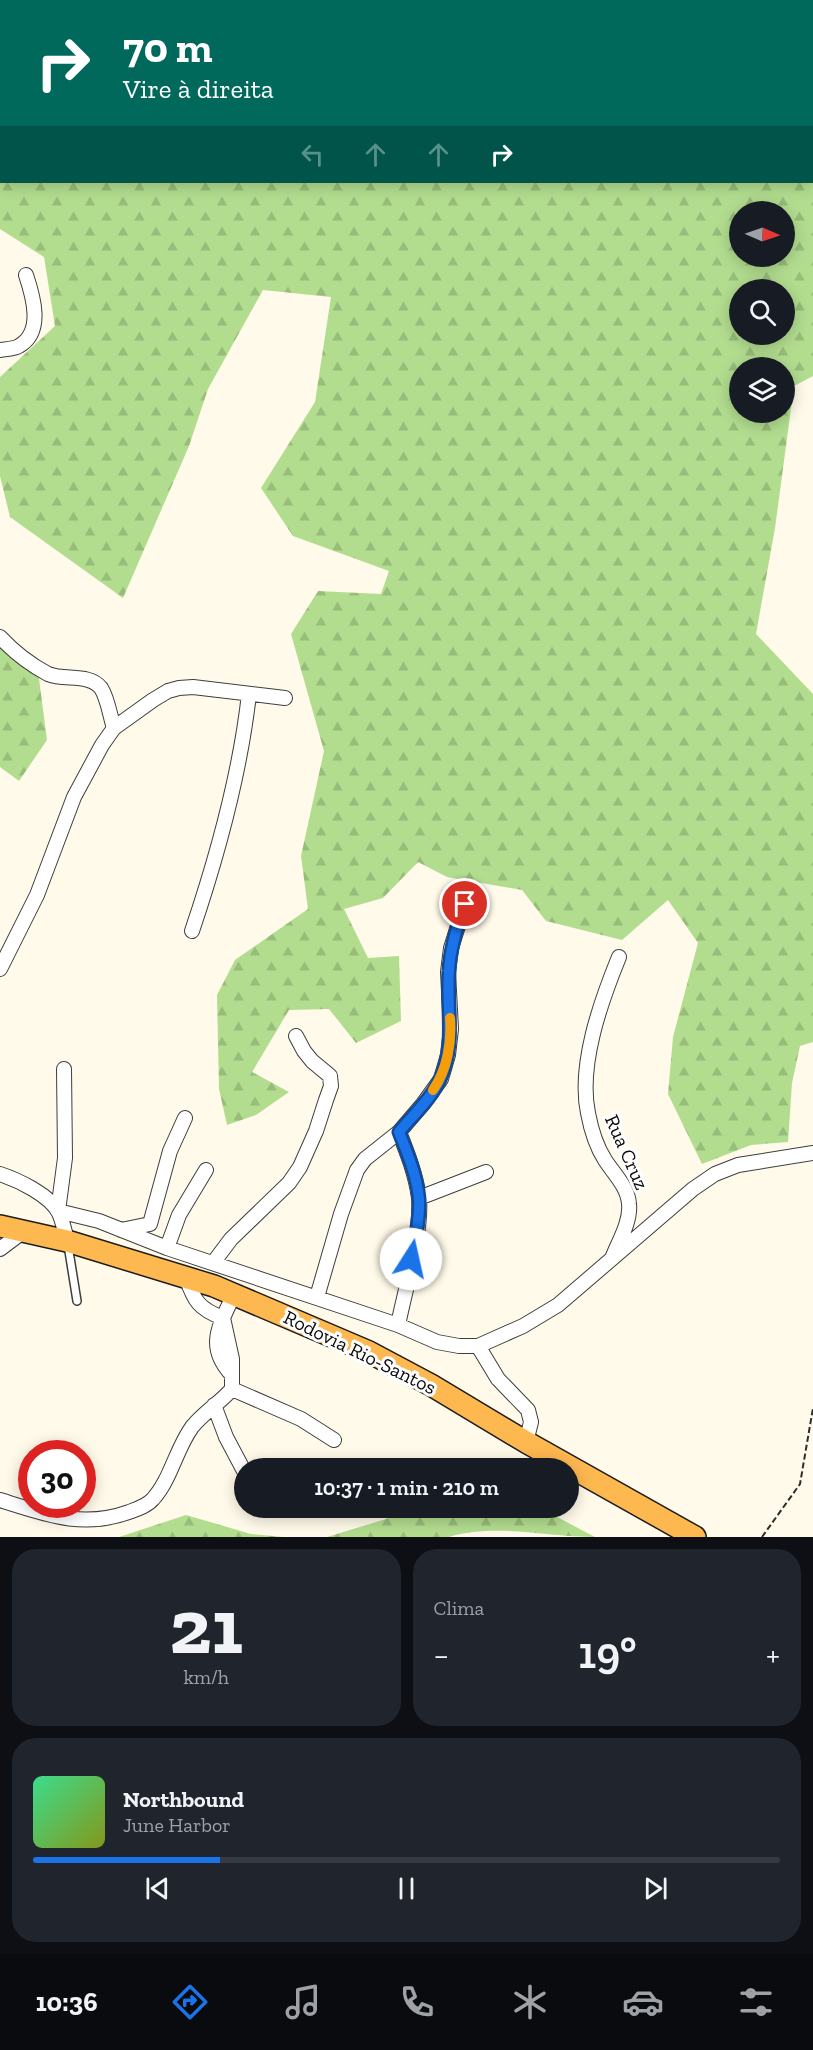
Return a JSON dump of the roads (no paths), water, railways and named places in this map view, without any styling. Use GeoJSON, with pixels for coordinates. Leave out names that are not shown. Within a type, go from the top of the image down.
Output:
{"type":"FeatureCollection","features":[{"type":"Feature","properties":{"kind":"highway","name":"Rodovia Rio-Santos"},"geometry":{"type":"LineString","coordinates":[[0,1226],[68,1241],[186,1277],[234,1294],[369,1352],[432,1385],[526,1442],[694,1537]]}},
{"type":"Feature","properties":{"kind":"street"},"geometry":{"type":"LineString","coordinates":[[0,350],[20,346],[31,332],[35,318],[33,295],[26,275]]}},
{"type":"Feature","properties":{"kind":"street"},"geometry":{"type":"LineString","coordinates":[[0,637],[30,663],[50,674],[64,678],[90,680],[97,684],[102,690],[114,728]]}},
{"type":"Feature","properties":{"kind":"street"},"geometry":{"type":"LineString","coordinates":[[0,969],[37,895],[74,797],[102,745],[114,728],[153,700],[168,691],[179,688],[193,687],[285,698]]}},
{"type":"Feature","properties":{"kind":"street"},"geometry":{"type":"LineString","coordinates":[[192,931],[219,850],[245,730],[249,694]]}},
{"type":"Feature","properties":{"kind":"street"},"geometry":{"type":"LineString","coordinates":[[317,1297],[357,1170],[365,1159],[399,1132],[441,1079],[451,1029],[448,972],[452,948],[465,904]]}},
{"type":"Feature","properties":{"kind":"street","name":"Rua Cruz"},"geometry":{"type":"LineString","coordinates":[[612,1258],[628,1217],[629,1204],[626,1191],[604,1158],[593,1132],[587,1110],[586,1085],[602,1003],[619,957]]}},
{"type":"Feature","properties":{"kind":"street"},"geometry":{"type":"LineString","coordinates":[[213,1263],[231,1239],[289,1184],[300,1167],[316,1131],[329,1092],[330,1076],[312,1061],[296,1036]]}},
{"type":"Feature","properties":{"kind":"street"},"geometry":{"type":"LineString","coordinates":[[64,1069],[65,1158],[58,1211],[68,1241]]}},
{"type":"Feature","properties":{"kind":"street"},"geometry":{"type":"LineString","coordinates":[[161,1245],[150,1224],[170,1151],[185,1118]]}},
{"type":"Feature","properties":{"kind":"street"},"geometry":{"type":"LineString","coordinates":[[398,1325],[417,1227],[419,1198],[408,1155],[399,1132]]}},
{"type":"Feature","properties":{"kind":"street"},"geometry":{"type":"LineString","coordinates":[[0,1174],[21,1180],[58,1211],[99,1221],[161,1245],[398,1325],[447,1345],[478,1346],[523,1326],[558,1305],[693,1189],[715,1174],[756,1161],[813,1153]]}},
{"type":"Feature","properties":{"kind":"street"},"geometry":{"type":"LineString","coordinates":[[161,1245],[206,1170]]}},
{"type":"Feature","properties":{"kind":"street"},"geometry":{"type":"LineString","coordinates":[[419,1198],[486,1172]]}},
{"type":"Feature","properties":{"kind":"street"},"geometry":{"type":"LineString","coordinates":[[121,1230],[150,1224]]}},
{"type":"Feature","properties":{"kind":"street"},"geometry":{"type":"LineString","coordinates":[[0,1249],[24,1231]]}},
{"type":"Feature","properties":{"kind":"street"},"geometry":{"type":"LineString","coordinates":[[186,1277],[197,1302],[210,1313],[223,1318]]}},
{"type":"Feature","properties":{"kind":"street"},"geometry":{"type":"LineString","coordinates":[[0,1500],[63,1519],[82,1521],[121,1515],[144,1506],[153,1499],[181,1444],[193,1426],[232,1382],[232,1359],[223,1318],[234,1294]]}},
{"type":"Feature","properties":{"kind":"street"},"geometry":{"type":"LineString","coordinates":[[478,1346],[498,1379],[528,1410],[531,1422],[526,1442]]}},
{"type":"Feature","properties":{"kind":"street"},"geometry":{"type":"LineString","coordinates":[[232,1382],[334,1440]]}},
{"type":"Feature","properties":{"kind":"street"},"geometry":{"type":"LineString","coordinates":[[214,1405],[237,1458]]}},
{"type":"Feature","properties":{"kind":"lane"},"geometry":{"type":"LineString","coordinates":[[68,1241],[77,1301]]}}]}
